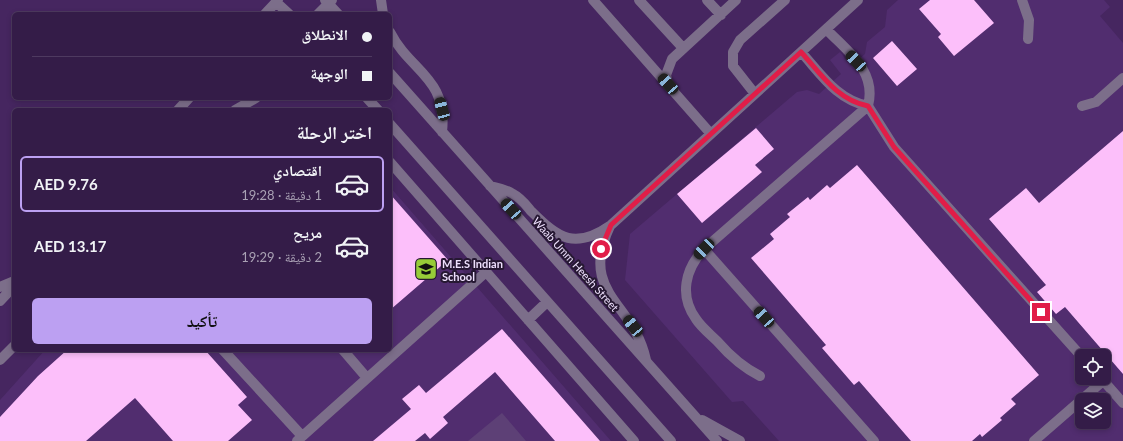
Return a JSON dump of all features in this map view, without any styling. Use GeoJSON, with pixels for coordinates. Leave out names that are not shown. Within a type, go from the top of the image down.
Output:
{"type":"FeatureCollection","features":[{"type":"Feature","properties":{"kind":"street"},"geometry":{"type":"LineString","coordinates":[[382,0],[383,12]]}},
{"type":"Feature","properties":{"kind":"street"},"geometry":{"type":"LineString","coordinates":[[593,0],[711,134]]}},
{"type":"Feature","properties":{"kind":"street"},"geometry":{"type":"LineString","coordinates":[[639,0],[683,48]]}},
{"type":"Feature","properties":{"kind":"street"},"geometry":{"type":"LineString","coordinates":[[707,0],[721,15]]}},
{"type":"Feature","properties":{"kind":"street"},"geometry":{"type":"LineString","coordinates":[[668,84],[666,75],[672,59],[736,0]]}},
{"type":"Feature","properties":{"kind":"street"},"geometry":{"type":"LineString","coordinates":[[755,94],[733,66],[732,52],[740,40],[785,0]]}},
{"type":"Feature","properties":{"kind":"street"},"geometry":{"type":"LineString","coordinates":[[490,186],[512,193],[522,200],[549,228],[564,237],[580,239],[589,238],[596,235],[611,225],[858,0]]}},
{"type":"Feature","properties":{"kind":"street"},"geometry":{"type":"LineString","coordinates":[[1022,0],[1029,20],[1028,39]]}},
{"type":"Feature","properties":{"kind":"street"},"geometry":{"type":"LineString","coordinates":[[267,12],[277,1],[287,12]]}},
{"type":"Feature","properties":{"kind":"street"},"geometry":{"type":"LineString","coordinates":[[320,12],[328,1],[336,12]]}},
{"type":"Feature","properties":{"kind":"street"},"geometry":{"type":"LineString","coordinates":[[826,29],[856,61],[868,77],[870,86],[868,106],[894,147],[1075,349]]}},
{"type":"Feature","properties":{"kind":"street"},"geometry":{"type":"LineString","coordinates":[[392,35],[402,50],[435,88],[442,109],[442,132]]}},
{"type":"Feature","properties":{"kind":"street"},"geometry":{"type":"LineString","coordinates":[[801,52],[836,91],[851,101],[868,106]]}},
{"type":"Feature","properties":{"kind":"street","name":"Waab Umm Heesh Street"},"geometry":{"type":"LineString","coordinates":[[392,75],[717,441]]}},
{"type":"Feature","properties":{"kind":"street"},"geometry":{"type":"LineString","coordinates":[[1082,106],[1096,102],[1123,78]]}},
{"type":"Feature","properties":{"kind":"street"},"geometry":{"type":"LineString","coordinates":[[180,108],[187,100]]}},
{"type":"Feature","properties":{"kind":"street"},"geometry":{"type":"LineString","coordinates":[[232,108],[239,100]]}},
{"type":"Feature","properties":{"kind":"street"},"geometry":{"type":"LineString","coordinates":[[238,108],[252,100]]}},
{"type":"Feature","properties":{"kind":"street"},"geometry":{"type":"LineString","coordinates":[[368,100],[376,108]]}},
{"type":"Feature","properties":{"kind":"street"},"geometry":{"type":"LineString","coordinates":[[760,376],[736,361],[696,320],[690,310],[687,300],[687,278],[696,257],[704,249],[868,106]]}},
{"type":"Feature","properties":{"kind":"street"},"geometry":{"type":"LineString","coordinates":[[392,126],[671,441]]}},
{"type":"Feature","properties":{"kind":"street"},"geometry":{"type":"LineString","coordinates":[[392,164],[634,441]]}},
{"type":"Feature","properties":{"kind":"street"},"geometry":{"type":"LineString","coordinates":[[611,225],[601,249],[599,261],[600,274],[610,297],[633,326],[639,337],[646,361]]}},
{"type":"Feature","properties":{"kind":"street"},"geometry":{"type":"LineString","coordinates":[[704,249],[874,441]]}},
{"type":"Feature","properties":{"kind":"street"},"geometry":{"type":"LineString","coordinates":[[225,352],[300,439],[486,272]]}},
{"type":"Feature","properties":{"kind":"street"},"geometry":{"type":"LineString","coordinates":[[0,287],[12,282]]}},
{"type":"Feature","properties":{"kind":"street"},"geometry":{"type":"LineString","coordinates":[[0,301],[12,288]]}},
{"type":"Feature","properties":{"kind":"street"},"geometry":{"type":"LineString","coordinates":[[528,320],[547,302]]}},
{"type":"Feature","properties":{"kind":"street"},"geometry":{"type":"LineString","coordinates":[[0,360],[12,348]]}},
{"type":"Feature","properties":{"kind":"street"},"geometry":{"type":"LineString","coordinates":[[345,352],[367,378]]}},
{"type":"Feature","properties":{"kind":"street"},"geometry":{"type":"LineString","coordinates":[[1034,441],[1095,385]]}},
{"type":"Feature","properties":{"kind":"street"},"geometry":{"type":"LineString","coordinates":[[1107,385],[1123,403]]}},
{"type":"Feature","properties":{"kind":"street","name":"Waab Umm Heesh Street"},"geometry":{"type":"LineString","coordinates":[[696,417],[740,441]]}},
{"type":"Feature","properties":{"kind":"shaded area"},"geometry":{"type":"Polygon","coordinates":[[[898,0],[1104,0],[1110,7],[1100,16],[1123,43],[1123,441],[779,441],[743,401],[732,402],[625,280],[630,234],[797,92],[807,90],[819,94],[841,74],[830,60],[840,52],[851,66],[865,54],[867,42],[885,27],[887,10],[898,0]]]}},
{"type":"Feature","properties":{"kind":"shaded area","name":"M.E.S Indian School"},"geometry":{"type":"Polygon","coordinates":[[[392,189],[611,441],[0,441],[0,400],[43,352],[392,352],[392,189]]]}},
{"type":"Feature","properties":{"kind":"shaded area"},"geometry":{"type":"Polygon","coordinates":[[[502,413],[526,441],[468,441],[502,413]]]}},
{"type":"Feature","properties":{"kind":"building"},"geometry":{"type":"Polygon","coordinates":[[[930,0],[974,0],[994,23],[954,56],[938,37],[941,34],[919,9],[930,0]]]}},
{"type":"Feature","properties":{"kind":"building"},"geometry":{"type":"Polygon","coordinates":[[[892,41],[917,69],[897,86],[873,58],[892,41]]]}},
{"type":"Feature","properties":{"kind":"building"},"geometry":{"type":"Polygon","coordinates":[[[756,128],[774,149],[755,165],[762,172],[702,223],[677,194],[756,128]]]}},
{"type":"Feature","properties":{"kind":"building"},"geometry":{"type":"Polygon","coordinates":[[[1123,131],[1123,374],[1111,360],[1111,349],[1101,349],[1065,307],[1056,314],[1037,292],[1046,285],[989,219],[1026,188],[1039,203],[1123,131]]]}},
{"type":"Feature","properties":{"kind":"building"},"geometry":{"type":"Polygon","coordinates":[[[857,165],[1039,375],[1011,399],[1016,404],[1000,418],[1002,420],[982,437],[980,434],[972,441],[911,441],[859,381],[854,385],[822,348],[826,345],[751,258],[774,239],[770,234],[790,217],[787,214],[808,197],[810,200],[827,185],[830,188],[857,165]]]}},
{"type":"Feature","properties":{"kind":"building"},"geometry":{"type":"Polygon","coordinates":[[[392,196],[448,260],[392,308],[392,196]]]}},
{"type":"Feature","properties":{"kind":"building"},"geometry":{"type":"Polygon","coordinates":[[[502,329],[600,441],[555,441],[495,372],[443,417],[448,423],[430,439],[425,433],[415,441],[373,441],[411,409],[402,399],[419,385],[426,393],[502,329]]]}},
{"type":"Feature","properties":{"kind":"building"},"geometry":{"type":"Polygon","coordinates":[[[65,352],[207,352],[247,397],[238,405],[252,420],[228,441],[173,441],[135,398],[86,441],[0,441],[0,417],[38,376],[65,352]]]}},
{"type":"Feature","properties":{"kind":"place","name":"M.E.S Indian School"},"geometry":{"type":"Point","coordinates":[426,269]}},
{"type":"Feature","properties":{"kind":"route"},"geometry":{"type":"LineString","coordinates":[[601,249],[611,225],[801,52],[836,91],[851,101],[868,106],[894,147],[1041,312]]}}]}
